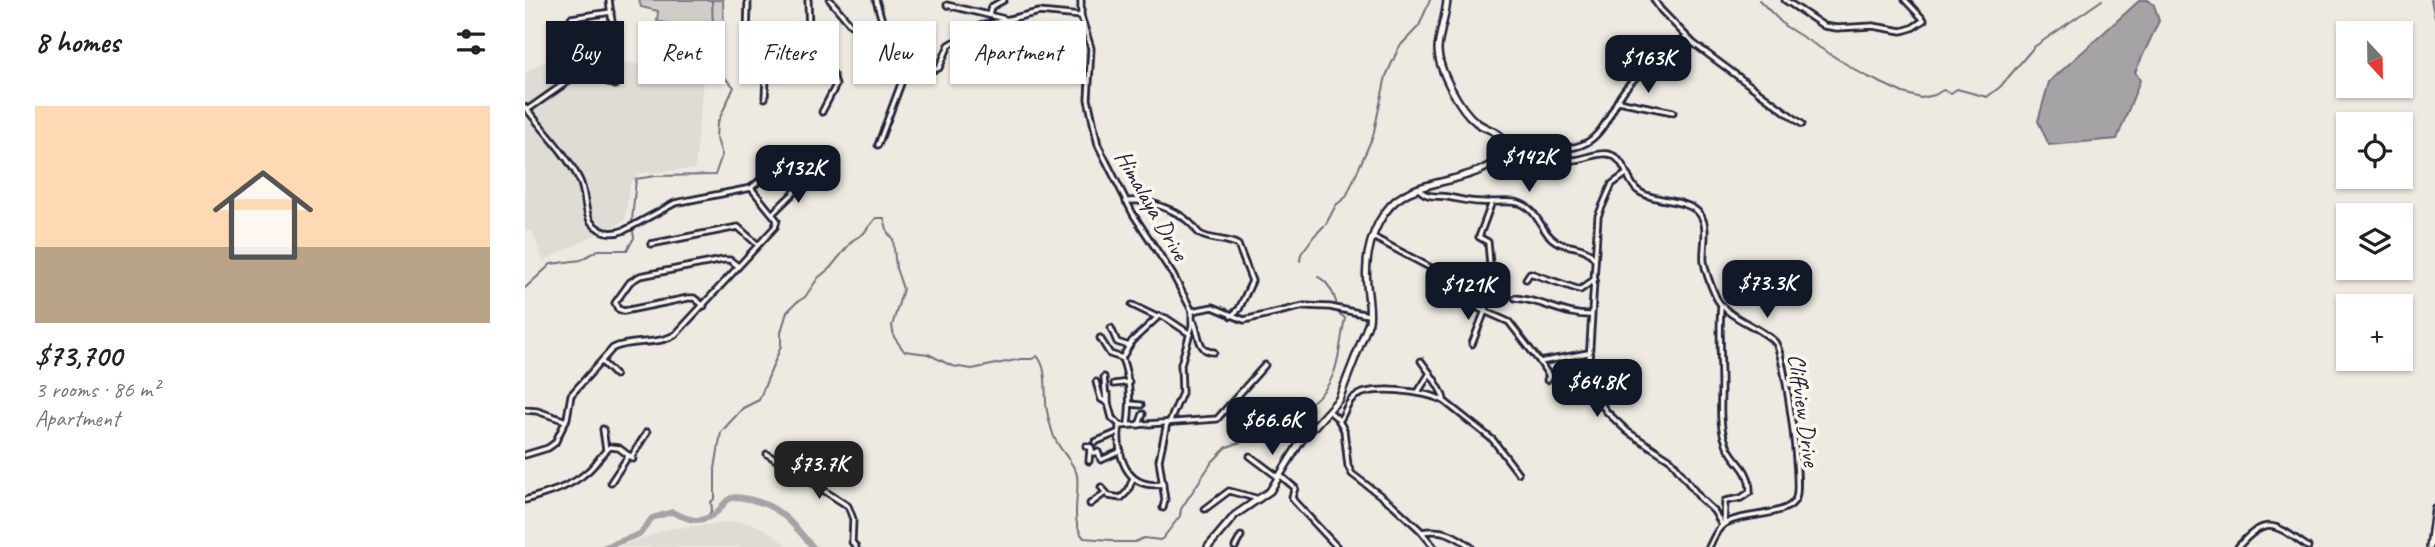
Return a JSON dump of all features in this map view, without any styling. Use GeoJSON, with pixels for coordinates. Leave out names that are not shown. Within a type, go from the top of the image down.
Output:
{"type":"FeatureCollection","features":[{"type":"Feature","properties":{"kind":"street"},"geometry":{"type":"LineString","coordinates":[[609,0],[619,72],[615,85],[590,74],[577,75],[526,108],[576,173],[585,193],[589,218],[604,232],[618,233],[675,203],[751,188],[779,164]]}},
{"type":"Feature","properties":{"kind":"street"},"geometry":{"type":"LineString","coordinates":[[748,0],[747,41],[766,78],[765,98]]}},
{"type":"Feature","properties":{"kind":"street"},"geometry":{"type":"LineString","coordinates":[[808,0],[809,31],[836,85],[822,112]]}},
{"type":"Feature","properties":{"kind":"street"},"geometry":{"type":"LineString","coordinates":[[830,0],[847,22],[853,25]]}},
{"type":"Feature","properties":{"kind":"street"},"geometry":{"type":"LineString","coordinates":[[876,0],[882,21]]}},
{"type":"Feature","properties":{"kind":"street"},"geometry":{"type":"LineString","coordinates":[[989,15],[991,7],[1004,0]]}},
{"type":"Feature","properties":{"kind":"street","name":"Himalaya Drive"},"geometry":{"type":"LineString","coordinates":[[1081,0],[1081,16],[1091,48],[1087,94],[1101,153],[1126,201],[1173,275],[1192,311],[1193,320],[1181,364],[1182,393],[1168,423],[1159,460],[1165,500],[1163,508]]}},
{"type":"Feature","properties":{"kind":"street"},"geometry":{"type":"LineString","coordinates":[[1447,0],[1438,47],[1441,64],[1468,114],[1477,123],[1498,133],[1505,140],[1562,148],[1578,147],[1593,138],[1610,118],[1618,101],[1636,78],[1686,37]]}},
{"type":"Feature","properties":{"kind":"street"},"geometry":{"type":"LineString","coordinates":[[1654,0],[1686,37],[1802,124]]}},
{"type":"Feature","properties":{"kind":"street"},"geometry":{"type":"LineString","coordinates":[[1785,0],[1824,26],[1873,26],[1902,31],[1921,23],[1923,19],[1905,0]]}},
{"type":"Feature","properties":{"kind":"street"},"geometry":{"type":"LineString","coordinates":[[947,5],[1007,19]]}},
{"type":"Feature","properties":{"kind":"street"},"geometry":{"type":"LineString","coordinates":[[572,18],[611,12]]}},
{"type":"Feature","properties":{"kind":"street"},"geometry":{"type":"LineString","coordinates":[[936,71],[953,41],[980,26],[1039,12],[1081,16]]}},
{"type":"Feature","properties":{"kind":"street"},"geometry":{"type":"LineString","coordinates":[[878,145],[901,84]]}},
{"type":"Feature","properties":{"kind":"street"},"geometry":{"type":"LineString","coordinates":[[1618,101],[1673,112]]}},
{"type":"Feature","properties":{"kind":"street"},"geometry":{"type":"LineString","coordinates":[[1208,547],[1235,515],[1261,499],[1280,477],[1301,441],[1342,395],[1370,315],[1366,274],[1373,237],[1385,213],[1394,202],[1418,188],[1468,174],[1489,164],[1502,155],[1505,140]]}},
{"type":"Feature","properties":{"kind":"street"},"geometry":{"type":"LineString","coordinates":[[1562,148],[1571,160],[1602,154],[1614,156],[1640,192],[1686,205],[1702,217],[1706,268],[1721,305],[1724,438],[1735,460],[1747,471],[1750,488],[1750,492],[1745,496],[1725,501],[1723,524],[1709,547]]}},
{"type":"Feature","properties":{"kind":"street"},"geometry":{"type":"LineString","coordinates":[[1627,174],[1612,184],[1599,212],[1588,378],[1599,403],[1607,412],[1628,432],[1671,460],[1723,524]]}},
{"type":"Feature","properties":{"kind":"street"},"geometry":{"type":"LineString","coordinates":[[773,212],[807,180]]}},
{"type":"Feature","properties":{"kind":"street"},"geometry":{"type":"LineString","coordinates":[[525,455],[555,443],[566,421],[571,395],[618,346],[671,337],[704,306],[758,246],[777,223],[773,212],[751,188]]}},
{"type":"Feature","properties":{"kind":"street"},"geometry":{"type":"LineString","coordinates":[[1418,188],[1427,196],[1516,203],[1527,207],[1552,238],[1560,243],[1587,250],[1596,261]]}},
{"type":"Feature","properties":{"kind":"street"},"geometry":{"type":"LineString","coordinates":[[1126,201],[1139,199],[1162,207],[1183,218],[1201,234],[1238,245],[1252,281],[1239,309],[1231,316]]}},
{"type":"Feature","properties":{"kind":"street"},"geometry":{"type":"LineString","coordinates":[[1472,344],[1486,310],[1491,268],[1488,241],[1479,237],[1492,202]]}},
{"type":"Feature","properties":{"kind":"street"},"geometry":{"type":"LineString","coordinates":[[651,244],[738,227],[758,246]]}},
{"type":"Feature","properties":{"kind":"street"},"geometry":{"type":"LineString","coordinates":[[1373,237],[1433,269],[1439,275],[1440,287],[1447,293],[1512,324],[1540,362],[1549,376],[1548,380]]}},
{"type":"Feature","properties":{"kind":"street"},"geometry":{"type":"LineString","coordinates":[[704,306],[697,300],[688,298],[624,311],[617,308],[615,303],[630,282],[641,276],[723,260],[733,261],[739,266]]}},
{"type":"Feature","properties":{"kind":"street"},"geometry":{"type":"LineString","coordinates":[[1526,279],[1530,273],[1580,290],[1595,279]]}},
{"type":"Feature","properties":{"kind":"street"},"geometry":{"type":"LineString","coordinates":[[1515,298],[1555,307],[1575,315],[1591,315]]}},
{"type":"Feature","properties":{"kind":"street"},"geometry":{"type":"LineString","coordinates":[[1132,305],[1157,317],[1164,316],[1190,334]]}},
{"type":"Feature","properties":{"kind":"street","name":"Cliffview Drive"},"geometry":{"type":"LineString","coordinates":[[1721,305],[1768,336],[1779,347],[1797,468],[1796,497],[1791,504],[1766,514],[1723,524]]}},
{"type":"Feature","properties":{"kind":"street"},"geometry":{"type":"LineString","coordinates":[[1192,311],[1213,307],[1247,320],[1298,307],[1338,309],[1370,315]]}},
{"type":"Feature","properties":{"kind":"street"},"geometry":{"type":"LineString","coordinates":[[1128,424],[1129,382],[1122,358],[1129,346],[1157,317]]}},
{"type":"Feature","properties":{"kind":"street"},"geometry":{"type":"LineString","coordinates":[[1193,320],[1203,349],[1214,352]]}},
{"type":"Feature","properties":{"kind":"street"},"geometry":{"type":"LineString","coordinates":[[1111,328],[1117,342],[1129,346]]}},
{"type":"Feature","properties":{"kind":"street"},"geometry":{"type":"LineString","coordinates":[[1100,338],[1110,354],[1122,358]]}},
{"type":"Feature","properties":{"kind":"street"},"geometry":{"type":"LineString","coordinates":[[1540,362],[1588,353]]}},
{"type":"Feature","properties":{"kind":"street"},"geometry":{"type":"LineString","coordinates":[[1421,361],[1443,393],[1444,401]]}},
{"type":"Feature","properties":{"kind":"street"},"geometry":{"type":"LineString","coordinates":[[601,362],[615,374]]}},
{"type":"Feature","properties":{"kind":"street"},"geometry":{"type":"LineString","coordinates":[[1104,377],[1112,418],[1120,425],[1168,423],[1217,419],[1265,365]]}},
{"type":"Feature","properties":{"kind":"street"},"geometry":{"type":"LineString","coordinates":[[1417,393],[1430,373]]}},
{"type":"Feature","properties":{"kind":"street"},"geometry":{"type":"LineString","coordinates":[[1570,386],[1588,378]]}},
{"type":"Feature","properties":{"kind":"street"},"geometry":{"type":"LineString","coordinates":[[1114,384],[1129,382]]}},
{"type":"Feature","properties":{"kind":"street"},"geometry":{"type":"LineString","coordinates":[[1097,385],[1103,400],[1107,399]]}},
{"type":"Feature","properties":{"kind":"street"},"geometry":{"type":"LineString","coordinates":[[1339,421],[1349,402],[1363,393],[1378,390],[1417,393],[1444,401],[1493,440],[1518,473]]}},
{"type":"Feature","properties":{"kind":"street"},"geometry":{"type":"LineString","coordinates":[[1130,404],[1141,405]]}},
{"type":"Feature","properties":{"kind":"street"},"geometry":{"type":"LineString","coordinates":[[1101,409],[1110,411]]}},
{"type":"Feature","properties":{"kind":"street"},"geometry":{"type":"LineString","coordinates":[[525,410],[537,411],[566,421]]}},
{"type":"Feature","properties":{"kind":"street"},"geometry":{"type":"LineString","coordinates":[[1329,411],[1339,421],[1345,435],[1348,466],[1352,474],[1387,500],[1422,532],[1434,547]]}},
{"type":"Feature","properties":{"kind":"street"},"geometry":{"type":"LineString","coordinates":[[1139,425],[1143,414]]}},
{"type":"Feature","properties":{"kind":"street"},"geometry":{"type":"LineString","coordinates":[[1120,425],[1121,451],[1126,469],[1133,478],[1144,484],[1163,484]]}},
{"type":"Feature","properties":{"kind":"street"},"geometry":{"type":"LineString","coordinates":[[603,429],[606,450]]}},
{"type":"Feature","properties":{"kind":"street"},"geometry":{"type":"LineString","coordinates":[[611,482],[646,432]]}},
{"type":"Feature","properties":{"kind":"street"},"geometry":{"type":"LineString","coordinates":[[1095,442],[1119,432]]}},
{"type":"Feature","properties":{"kind":"street"},"geometry":{"type":"LineString","coordinates":[[525,500],[561,488],[578,479],[590,471],[606,450],[615,447],[631,457]]}},
{"type":"Feature","properties":{"kind":"street"},"geometry":{"type":"LineString","coordinates":[[1089,461],[1089,447],[1093,453],[1098,452],[1101,460],[1121,451]]}},
{"type":"Feature","properties":{"kind":"street"},"geometry":{"type":"LineString","coordinates":[[767,454],[848,506],[853,519],[851,537],[856,547]]}},
{"type":"Feature","properties":{"kind":"street"},"geometry":{"type":"LineString","coordinates":[[1250,456],[1295,488],[1292,497],[1294,501],[1337,547]]}},
{"type":"Feature","properties":{"kind":"street"},"geometry":{"type":"LineString","coordinates":[[1101,487],[1114,498],[1123,497],[1133,478]]}},
{"type":"Feature","properties":{"kind":"street"},"geometry":{"type":"LineString","coordinates":[[1205,509],[1229,491],[1261,499]]}},
{"type":"Feature","properties":{"kind":"street"},"geometry":{"type":"LineString","coordinates":[[1090,504],[1105,493]]}},
{"type":"Feature","properties":{"kind":"street"},"geometry":{"type":"LineString","coordinates":[[2430,547],[2435,508]]}},
{"type":"Feature","properties":{"kind":"street"},"geometry":{"type":"LineString","coordinates":[[2238,547],[2254,530],[2266,525],[2278,528],[2308,547]]}},
{"type":"Feature","properties":{"kind":"street"},"geometry":{"type":"LineString","coordinates":[[1422,532],[1435,530],[1451,533],[1471,547]]}},
{"type":"Feature","properties":{"kind":"street"},"geometry":{"type":"LineString","coordinates":[[1235,547],[1241,536]]}},
{"type":"Feature","properties":{"kind":"shaded area"},"geometry":{"type":"Polygon","coordinates":[[[639,0],[723,0],[724,21],[657,21],[658,11],[641,7],[639,0]]]}},
{"type":"Feature","properties":{"kind":"shaded area"},"geometry":{"type":"Polygon","coordinates":[[[2140,0],[2148,0],[2154,5],[2159,21],[2135,72],[2140,80],[2117,139],[2049,145],[2038,121],[2049,82],[2140,0]]]}},
{"type":"Feature","properties":{"kind":"shaded area"},"geometry":{"type":"Polygon","coordinates":[[[546,61],[546,84],[624,84],[624,61],[638,65],[638,84],[703,84],[695,169],[640,173],[630,183],[625,220],[543,261],[532,230],[525,231],[525,73],[546,61]]]}},
{"type":"Feature","properties":{"kind":"shaded area"},"geometry":{"type":"Polygon","coordinates":[[[752,523],[789,547],[618,547],[672,528],[752,523]]]}},
{"type":"Feature","properties":{"kind":"waterway"},"geometry":{"type":"LineString","coordinates":[[632,220],[636,179],[715,175],[722,155],[716,136],[717,124],[734,87],[717,70],[712,0]]}},
{"type":"Feature","properties":{"kind":"waterway"},"geometry":{"type":"LineString","coordinates":[[1300,261],[1301,254],[1326,224],[1336,205],[1346,197],[1373,136],[1386,76],[1399,47],[1419,26],[1430,0]]}},
{"type":"Feature","properties":{"kind":"waterway"},"geometry":{"type":"LineString","coordinates":[[1759,0],[1785,26],[1862,74],[1903,93],[1921,98],[1943,90],[1951,93],[1957,89],[1987,97],[2000,87],[2034,47],[2102,0]]}},
{"type":"Feature","properties":{"kind":"waterway"},"geometry":{"type":"LineString","coordinates":[[2431,0],[2435,18]]}},
{"type":"Feature","properties":{"kind":"waterway"},"geometry":{"type":"LineString","coordinates":[[707,519],[712,509],[711,502],[715,498],[715,469],[721,432],[743,408],[759,400],[781,346],[781,332],[787,312],[805,297],[818,278],[876,218],[884,218],[888,233],[893,239],[896,268],[903,289],[892,326],[894,337],[904,351],[928,354],[952,366],[972,369],[1037,356],[1040,360],[1053,434],[1077,475],[1076,516],[1084,538],[1114,542],[1135,542],[1144,538],[1160,540],[1180,516],[1181,509],[1212,462],[1227,447],[1247,440],[1311,403],[1321,394],[1337,364],[1345,318],[1338,313],[1329,287],[1318,277]]}},
{"type":"Feature","properties":{"kind":"waterway"},"geometry":{"type":"LineString","coordinates":[[525,288],[551,264],[581,260],[598,250],[627,250],[634,238],[633,231]]}},
{"type":"Feature","properties":{"kind":"waterway"},"geometry":{"type":"LineString","coordinates":[[605,547],[640,534],[652,518],[672,512],[689,519],[706,519],[735,497],[775,509],[813,547]]}}]}
